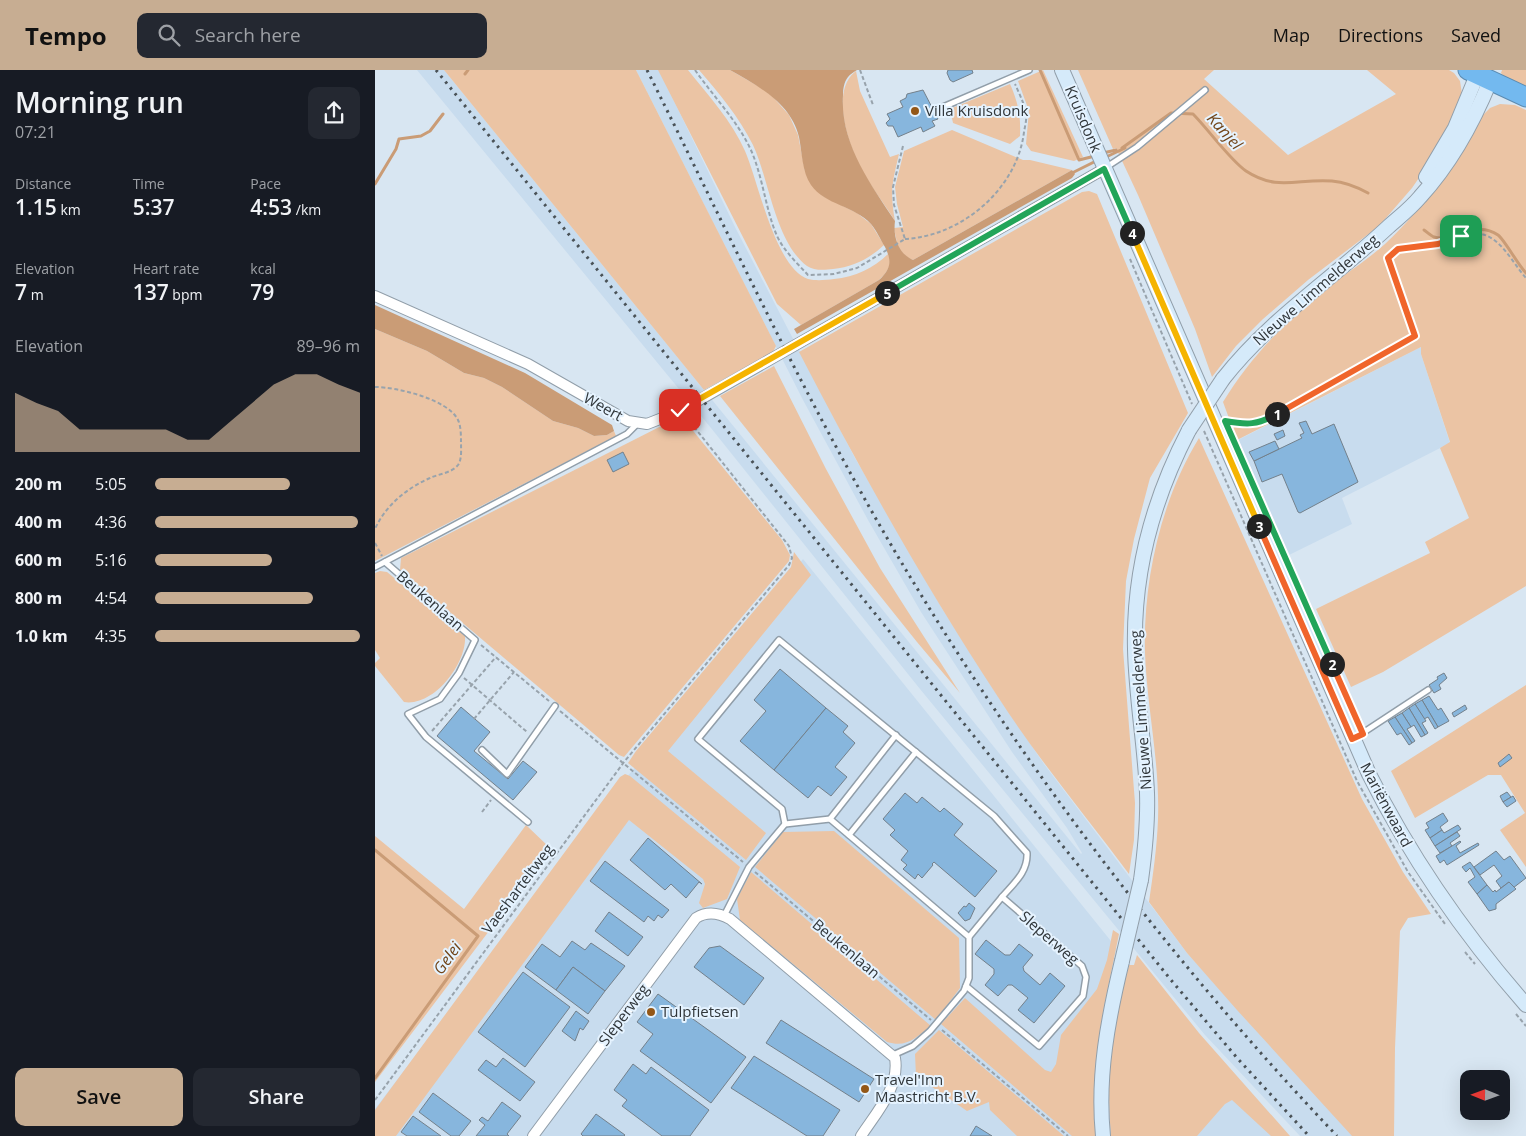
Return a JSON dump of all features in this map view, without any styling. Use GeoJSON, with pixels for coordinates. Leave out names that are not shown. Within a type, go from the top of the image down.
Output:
{"type":"FeatureCollection","features":[{"type":"Feature","properties":{"kind":"highway"},"geometry":{"type":"LineString","coordinates":[[1478,75],[1526,97]]}},
{"type":"Feature","properties":{"kind":"street","name":"Kruisdonk"},"geometry":{"type":"LineString","coordinates":[[1062,70],[1109,165]]}},
{"type":"Feature","properties":{"kind":"street","name":"Nieuwe Limmelderweg"},"geometry":{"type":"LineString","coordinates":[[1103,1136],[1101,1111],[1103,1064],[1109,1018],[1141,880],[1146,835],[1147,795],[1136,665],[1135,618],[1144,551],[1153,514],[1169,471],[1189,430],[1223,379],[1247,350],[1272,325],[1420,198],[1445,166],[1473,120],[1478,75]]}},
{"type":"Feature","properties":{"kind":"street","name":"Weert"},"geometry":{"type":"LineString","coordinates":[[375,296],[528,364],[619,418],[637,424],[658,421],[1109,165]]}},
{"type":"Feature","properties":{"kind":"street","name":"Mariënwaard"},"geometry":{"type":"LineString","coordinates":[[1109,165],[1352,739],[1389,815],[1433,886],[1474,943],[1526,1005]]}},
{"type":"Feature","properties":{"kind":"street","name":"Sleperweg"},"geometry":{"type":"LineString","coordinates":[[533,1136],[696,918],[707,914],[724,916]]}},
{"type":"Feature","properties":{"kind":"street"},"geometry":{"type":"LineString","coordinates":[[724,916],[893,1055],[897,1067],[896,1077],[861,1136]]}},
{"type":"Feature","properties":{"kind":"lane"},"geometry":{"type":"LineString","coordinates":[[943,107],[1029,70]]}},
{"type":"Feature","properties":{"kind":"lane"},"geometry":{"type":"LineString","coordinates":[[1109,165],[1137,147],[1205,90]]}},
{"type":"Feature","properties":{"kind":"lane"},"geometry":{"type":"LineString","coordinates":[[375,568],[627,434],[637,424]]}},
{"type":"Feature","properties":{"kind":"lane","name":"Beukenlaan"},"geometry":{"type":"LineString","coordinates":[[385,562],[475,640],[459,674]]}},
{"type":"Feature","properties":{"kind":"lane"},"geometry":{"type":"LineString","coordinates":[[785,824],[782,808],[698,739],[779,640],[994,816],[1027,853],[1028,863],[1025,870],[969,937],[969,978],[965,988],[937,1025],[913,1046],[893,1055]]}},
{"type":"Feature","properties":{"kind":"lane"},"geometry":{"type":"LineString","coordinates":[[459,674],[440,699],[407,714],[426,737],[528,822]]}},
{"type":"Feature","properties":{"kind":"lane"},"geometry":{"type":"LineString","coordinates":[[1352,739],[1363,734],[1394,711],[1428,690]]}},
{"type":"Feature","properties":{"kind":"lane"},"geometry":{"type":"LineString","coordinates":[[481,750],[507,774],[555,706]]}},
{"type":"Feature","properties":{"kind":"lane"},"geometry":{"type":"LineString","coordinates":[[724,916],[749,868],[785,824],[830,819],[896,736]]}},
{"type":"Feature","properties":{"kind":"lane"},"geometry":{"type":"LineString","coordinates":[[849,835],[916,752]]}},
{"type":"Feature","properties":{"kind":"lane"},"geometry":{"type":"LineString","coordinates":[[830,819],[969,937]]}},
{"type":"Feature","properties":{"kind":"lane","name":"Sleperweg"},"geometry":{"type":"LineString","coordinates":[[965,988],[1039,1046],[1083,996],[1086,977],[1082,966],[1002,897]]}},
{"type":"Feature","properties":{"kind":"path"},"geometry":{"type":"LineString","coordinates":[[695,70],[717,97],[749,147],[762,182],[777,237],[791,258],[808,275],[834,274],[857,268],[905,239],[934,234],[973,214],[1000,189],[1020,154],[1026,114],[1012,78]]}},
{"type":"Feature","properties":{"kind":"path"},"geometry":{"type":"LineString","coordinates":[[861,71],[873,105]]}},
{"type":"Feature","properties":{"kind":"path"},"geometry":{"type":"LineString","coordinates":[[903,146],[893,187],[894,205],[905,239]]}},
{"type":"Feature","properties":{"kind":"path"},"geometry":{"type":"LineString","coordinates":[[1415,336],[1388,258],[1398,249],[1438,244],[1466,234],[1482,234],[1499,243],[1526,278]]}},
{"type":"Feature","properties":{"kind":"path"},"geometry":{"type":"LineString","coordinates":[[1225,421],[1260,423],[1305,400],[1352,371],[1419,334]]}},
{"type":"Feature","properties":{"kind":"path"},"geometry":{"type":"LineString","coordinates":[[375,387],[411,392],[447,409],[458,419],[461,457],[457,466],[447,473],[431,478],[400,497],[385,512],[375,529]]}},
{"type":"Feature","properties":{"kind":"path","name":"Vaesharteltweg"},"geometry":{"type":"LineString","coordinates":[[375,1100],[624,762],[789,565],[792,558],[789,546],[680,410]]}},
{"type":"Feature","properties":{"kind":"path"},"geometry":{"type":"LineString","coordinates":[[375,543],[385,562]]}},
{"type":"Feature","properties":{"kind":"path"},"geometry":{"type":"LineString","coordinates":[[426,737],[496,657]]}},
{"type":"Feature","properties":{"kind":"path"},"geometry":{"type":"LineString","coordinates":[[474,718],[514,672]]}},
{"type":"Feature","properties":{"kind":"path"},"geometry":{"type":"LineString","coordinates":[[459,674],[533,737]]}},
{"type":"Feature","properties":{"kind":"path","name":"Beukenlaan"},"geometry":{"type":"LineString","coordinates":[[624,762],[1068,1136]]}},
{"type":"Feature","properties":{"kind":"path"},"geometry":{"type":"LineString","coordinates":[[481,812],[495,794]]}},
{"type":"Feature","properties":{"kind":"shaded area"},"geometry":{"type":"Polygon","coordinates":[[[417,70],[444,70],[1081,854],[1067,828],[1012,752],[921,612],[868,520],[803,400],[636,70],[659,70],[736,229],[855,458],[943,610],[999,698],[1044,764],[1187,953],[1353,1136],[1300,1136],[1205,1035],[920,689],[711,428],[417,70]]]}},
{"type":"Feature","properties":{"kind":"shaded area"},"geometry":{"type":"Polygon","coordinates":[[[444,70],[636,70],[776,346],[773,352],[704,390],[444,70]]]}},
{"type":"Feature","properties":{"kind":"shaded area"},"geometry":{"type":"Polygon","coordinates":[[[658,70],[688,70],[727,119],[745,151],[777,241],[796,272],[811,280],[842,278],[864,271],[877,264],[888,254],[890,262],[887,271],[882,277],[801,325],[777,304],[658,70]]]}},
{"type":"Feature","properties":{"kind":"shaded area"},"geometry":{"type":"Polygon","coordinates":[[[699,70],[730,70],[773,97],[789,115],[798,135],[805,171],[823,196],[857,213],[871,224],[884,245],[867,258],[840,268],[823,270],[807,266],[787,242],[753,145],[728,106],[699,70]]]}},
{"type":"Feature","properties":{"kind":"shaded area"},"geometry":{"type":"Polygon","coordinates":[[[730,70],[857,70],[848,77],[844,88],[843,113],[846,130],[867,177],[895,221],[896,239],[900,249],[913,260],[1072,170],[1075,174],[1072,178],[797,334],[794,329],[879,280],[888,268],[889,257],[871,224],[857,213],[824,197],[811,185],[804,168],[799,137],[789,114],[762,89],[730,70]]]}},
{"type":"Feature","properties":{"kind":"shaded area"},"geometry":{"type":"Polygon","coordinates":[[[1043,70],[1083,157],[1074,161],[1031,151],[1026,144],[1029,111],[1018,81],[1043,70]]]}},
{"type":"Feature","properties":{"kind":"shaded area"},"geometry":{"type":"Polygon","coordinates":[[[1078,70],[1214,70],[1204,79],[1288,155],[1396,94],[1367,70],[1449,70],[1460,81],[1462,94],[1440,147],[1412,188],[1379,226],[1308,280],[1263,319],[1236,346],[1212,377],[1195,329],[1138,195],[1116,148],[1113,149],[1078,70]]]}},
{"type":"Feature","properties":{"kind":"shaded area"},"geometry":{"type":"Polygon","coordinates":[[[1502,70],[1526,70],[1526,90],[1506,79],[1501,73],[1502,70]]]}},
{"type":"Feature","properties":{"kind":"shaded area"},"geometry":{"type":"Polygon","coordinates":[[[856,71],[860,91],[890,157],[899,154],[893,187],[895,221],[865,175],[856,158],[847,132],[844,118],[844,91],[848,80],[856,71]]]}},
{"type":"Feature","properties":{"kind":"shaded area"},"geometry":{"type":"Polygon","coordinates":[[[1010,84],[1018,109],[1020,136],[1010,144],[953,123],[950,109],[1010,84]]]}},
{"type":"Feature","properties":{"kind":"shaded area"},"geometry":{"type":"Polygon","coordinates":[[[1500,104],[1515,105],[1526,110],[1526,586],[1383,672],[1351,687],[1316,609],[1430,553],[1425,542],[1469,518],[1440,448],[1450,442],[1421,354],[1421,347],[1237,440],[1223,402],[1255,357],[1280,330],[1322,292],[1378,250],[1400,230],[1438,184],[1481,117],[1490,108],[1500,104]]]}},
{"type":"Feature","properties":{"kind":"shaded area"},"geometry":{"type":"Polygon","coordinates":[[[952,130],[1023,160],[1072,170],[913,260],[901,251],[894,228],[903,227],[895,187],[904,151],[952,130]]]}},
{"type":"Feature","properties":{"kind":"shaded area"},"geometry":{"type":"Polygon","coordinates":[[[1089,191],[1097,194],[1188,413],[1150,478],[1134,539],[1126,581],[1123,649],[1135,803],[1134,840],[1129,874],[1029,743],[971,655],[894,527],[799,352],[1082,192],[1089,191]]]}},
{"type":"Feature","properties":{"kind":"shaded area"},"geometry":{"type":"Polygon","coordinates":[[[375,305],[525,373],[612,425],[614,431],[607,435],[594,436],[578,428],[553,421],[502,387],[484,378],[464,373],[427,351],[375,329],[375,305]]]}},
{"type":"Feature","properties":{"kind":"shaded area"},"geometry":{"type":"Polygon","coordinates":[[[375,329],[427,351],[464,373],[484,378],[502,387],[553,421],[578,428],[594,436],[607,435],[614,431],[616,436],[375,561],[375,329]]]}},
{"type":"Feature","properties":{"kind":"shaded area"},"geometry":{"type":"Polygon","coordinates":[[[1421,347],[1421,354],[1450,443],[1342,498],[1352,524],[1289,555],[1238,440],[1421,347]]]}},
{"type":"Feature","properties":{"kind":"shaded area"},"geometry":{"type":"Polygon","coordinates":[[[774,366],[826,469],[880,568],[960,693],[720,396],[774,366]]]}},
{"type":"Feature","properties":{"kind":"shaded area"},"geometry":{"type":"Polygon","coordinates":[[[681,416],[782,540],[790,555],[789,561],[624,757],[619,755],[400,570],[401,558],[681,416]]]}},
{"type":"Feature","properties":{"kind":"shaded area"},"geometry":{"type":"Polygon","coordinates":[[[1199,438],[1362,799],[1403,872],[1431,914],[1408,918],[1400,931],[1395,1048],[1394,1136],[1352,1136],[1187,953],[1149,902],[1157,840],[1158,798],[1145,653],[1147,597],[1157,541],[1165,514],[1174,487],[1199,438]]]}},
{"type":"Feature","properties":{"kind":"shaded area"},"geometry":{"type":"Polygon","coordinates":[[[794,552],[811,575],[668,751],[766,833],[746,860],[628,763],[636,751],[791,567],[794,552]]]}},
{"type":"Feature","properties":{"kind":"shaded area"},"geometry":{"type":"Polygon","coordinates":[[[803,559],[1223,1080],[1282,1136],[375,1136],[375,1109],[623,782],[803,559]]]}},
{"type":"Feature","properties":{"kind":"shaded area"},"geometry":{"type":"Polygon","coordinates":[[[380,571],[387,572],[465,636],[461,658],[447,681],[426,698],[415,702],[404,702],[375,666],[375,663],[380,658],[375,650],[375,573],[380,571]]]}},
{"type":"Feature","properties":{"kind":"shaded area"},"geometry":{"type":"Polygon","coordinates":[[[1526,685],[1526,867],[1500,830],[1525,813],[1501,775],[1488,775],[1415,818],[1391,771],[1526,685]]]}},
{"type":"Feature","properties":{"kind":"shaded area"},"geometry":{"type":"Polygon","coordinates":[[[625,774],[630,776],[740,867],[727,899],[703,908],[699,903],[705,884],[703,879],[629,820],[396,1136],[375,1136],[375,1110],[620,777],[625,774]]]}},
{"type":"Feature","properties":{"kind":"shaded area"},"geometry":{"type":"Polygon","coordinates":[[[526,825],[549,847],[489,931],[375,1082],[375,836],[464,909],[526,825]]]}},
{"type":"Feature","properties":{"kind":"shaded area"},"geometry":{"type":"Polygon","coordinates":[[[834,831],[959,938],[960,988],[936,1020],[755,867],[783,832],[834,831]]]}},
{"type":"Feature","properties":{"kind":"shaded area"},"geometry":{"type":"Polygon","coordinates":[[[751,872],[931,1026],[911,1041],[900,1044],[887,1042],[740,920],[737,899],[751,872]]]}},
{"type":"Feature","properties":{"kind":"shaded area"},"geometry":{"type":"Polygon","coordinates":[[[1113,930],[1119,934],[1104,1007],[1095,1067],[1096,1136],[1072,1136],[941,1024],[965,998],[1045,1070],[1051,1072],[1056,1064],[1061,1035],[1097,989],[1107,960],[1113,930]]]}},
{"type":"Feature","properties":{"kind":"shaded area"},"geometry":{"type":"Polygon","coordinates":[[[1137,955],[1199,1033],[1290,1136],[1271,1136],[1232,1100],[1225,1104],[1197,1136],[1111,1136],[1109,1080],[1112,1039],[1129,965],[1134,965],[1137,955]]]}},
{"type":"Feature","properties":{"kind":"shaded area"},"geometry":{"type":"Polygon","coordinates":[[[939,1030],[1064,1136],[1017,1136],[990,1110],[989,1102],[967,1111],[916,1076],[915,1054],[939,1030]]]}},
{"type":"Feature","properties":{"kind":"building"},"geometry":{"type":"Polygon","coordinates":[[[948,70],[972,70],[973,73],[953,82],[947,73],[948,70]]]}},
{"type":"Feature","properties":{"kind":"building","name":"Villa Kruisdonk"},"geometry":{"type":"Polygon","coordinates":[[[923,90],[938,119],[932,121],[935,126],[923,132],[921,127],[898,137],[893,126],[888,126],[886,123],[890,119],[887,114],[903,107],[900,101],[906,98],[907,94],[923,90]]]}},
{"type":"Feature","properties":{"kind":"building"},"geometry":{"type":"Polygon","coordinates":[[[1306,421],[1312,434],[1334,424],[1358,482],[1300,513],[1282,474],[1262,482],[1254,461],[1302,438],[1300,435],[1304,433],[1299,423],[1306,421]]]}},
{"type":"Feature","properties":{"kind":"building"},"geometry":{"type":"Polygon","coordinates":[[[1283,430],[1285,436],[1277,440],[1274,434],[1283,430]]]}},
{"type":"Feature","properties":{"kind":"building"},"geometry":{"type":"Polygon","coordinates":[[[1275,441],[1279,449],[1254,461],[1249,452],[1275,441]]]}},
{"type":"Feature","properties":{"kind":"building"},"geometry":{"type":"Polygon","coordinates":[[[623,452],[629,464],[613,472],[607,460],[623,452]]]}},
{"type":"Feature","properties":{"kind":"building"},"geometry":{"type":"Polygon","coordinates":[[[780,669],[826,708],[774,770],[740,741],[766,711],[754,700],[780,669]]]}},
{"type":"Feature","properties":{"kind":"building"},"geometry":{"type":"Polygon","coordinates":[[[1444,673],[1447,678],[1439,685],[1441,689],[1434,693],[1429,685],[1444,673]]]}},
{"type":"Feature","properties":{"kind":"building"},"geometry":{"type":"Polygon","coordinates":[[[1429,696],[1438,710],[1441,708],[1449,721],[1438,727],[1422,700],[1429,696]]]}},
{"type":"Feature","properties":{"kind":"building"},"geometry":{"type":"Polygon","coordinates":[[[1422,700],[1438,727],[1435,729],[1428,717],[1424,719],[1415,704],[1422,700]]]}},
{"type":"Feature","properties":{"kind":"building"},"geometry":{"type":"Polygon","coordinates":[[[1415,704],[1426,721],[1422,723],[1428,733],[1425,735],[1409,708],[1415,704]]]}},
{"type":"Feature","properties":{"kind":"building"},"geometry":{"type":"Polygon","coordinates":[[[1465,705],[1467,709],[1454,717],[1452,713],[1465,705]]]}},
{"type":"Feature","properties":{"kind":"building"},"geometry":{"type":"Polygon","coordinates":[[[461,707],[490,732],[474,751],[508,779],[523,761],[537,772],[513,800],[437,736],[461,707]]]}},
{"type":"Feature","properties":{"kind":"building"},"geometry":{"type":"Polygon","coordinates":[[[826,708],[848,726],[843,732],[855,743],[835,767],[847,777],[831,796],[818,786],[808,798],[774,770],[826,708]]]}},
{"type":"Feature","properties":{"kind":"building"},"geometry":{"type":"Polygon","coordinates":[[[1409,708],[1425,735],[1421,737],[1414,725],[1411,727],[1402,713],[1409,708]]]}},
{"type":"Feature","properties":{"kind":"building"},"geometry":{"type":"Polygon","coordinates":[[[1402,713],[1411,727],[1407,729],[1415,741],[1412,743],[1395,717],[1402,713]]]}},
{"type":"Feature","properties":{"kind":"building"},"geometry":{"type":"Polygon","coordinates":[[[1395,717],[1412,743],[1409,745],[1401,733],[1397,735],[1388,721],[1395,717]]]}},
{"type":"Feature","properties":{"kind":"building"},"geometry":{"type":"Polygon","coordinates":[[[1509,754],[1512,758],[1500,767],[1498,763],[1509,754]]]}},
{"type":"Feature","properties":{"kind":"building"},"geometry":{"type":"Polygon","coordinates":[[[1507,792],[1511,797],[1503,802],[1500,796],[1507,792]]]}},
{"type":"Feature","properties":{"kind":"building"},"geometry":{"type":"Polygon","coordinates":[[[905,793],[917,803],[922,797],[940,812],[944,808],[963,824],[954,835],[997,871],[975,897],[934,862],[922,878],[918,874],[915,879],[903,869],[907,865],[901,860],[908,851],[890,835],[895,830],[883,819],[905,793]]]}},
{"type":"Feature","properties":{"kind":"building"},"geometry":{"type":"Polygon","coordinates":[[[1513,796],[1516,801],[1507,807],[1503,802],[1513,796]]]}},
{"type":"Feature","properties":{"kind":"building"},"geometry":{"type":"Polygon","coordinates":[[[1443,813],[1448,821],[1440,827],[1442,830],[1430,838],[1425,830],[1429,828],[1426,823],[1443,813]]]}},
{"type":"Feature","properties":{"kind":"building"},"geometry":{"type":"Polygon","coordinates":[[[1458,825],[1461,829],[1435,846],[1430,838],[1442,830],[1444,833],[1458,825]]]}},
{"type":"Feature","properties":{"kind":"building"},"geometry":{"type":"Polygon","coordinates":[[[1457,832],[1460,836],[1450,843],[1452,846],[1440,853],[1435,846],[1457,832]]]}},
{"type":"Feature","properties":{"kind":"building"},"geometry":{"type":"Polygon","coordinates":[[[648,838],[702,884],[699,882],[686,898],[671,884],[665,890],[630,860],[648,838]]]}},
{"type":"Feature","properties":{"kind":"building"},"geometry":{"type":"Polygon","coordinates":[[[1460,841],[1456,846],[1460,853],[1478,843],[1479,845],[1447,865],[1444,860],[1440,863],[1436,856],[1460,841]]]}},
{"type":"Feature","properties":{"kind":"building"},"geometry":{"type":"Polygon","coordinates":[[[1496,851],[1504,860],[1510,856],[1526,878],[1513,888],[1509,882],[1501,888],[1496,881],[1502,876],[1494,865],[1480,875],[1474,867],[1496,851]]]}},
{"type":"Feature","properties":{"kind":"building"},"geometry":{"type":"Polygon","coordinates":[[[605,861],[669,910],[662,918],[658,915],[654,921],[648,916],[644,922],[590,881],[605,861]]]}},
{"type":"Feature","properties":{"kind":"building"},"geometry":{"type":"Polygon","coordinates":[[[1470,862],[1487,885],[1477,894],[1468,882],[1475,877],[1470,868],[1466,872],[1462,867],[1470,862]]]}},
{"type":"Feature","properties":{"kind":"building"},"geometry":{"type":"Polygon","coordinates":[[[1509,882],[1516,889],[1496,904],[1496,909],[1489,911],[1477,894],[1487,885],[1493,892],[1495,890],[1496,892],[1509,882]]]}},
{"type":"Feature","properties":{"kind":"building"},"geometry":{"type":"Polygon","coordinates":[[[969,903],[975,908],[970,919],[965,921],[958,913],[969,903]]]}},
{"type":"Feature","properties":{"kind":"building"},"geometry":{"type":"Polygon","coordinates":[[[609,912],[643,937],[628,956],[595,931],[609,912]]]}},
{"type":"Feature","properties":{"kind":"building"},"geometry":{"type":"Polygon","coordinates":[[[986,940],[1005,955],[1010,955],[1019,944],[1033,955],[1023,967],[1024,971],[1040,985],[1050,973],[1065,986],[1034,1023],[1018,1010],[1028,998],[1012,985],[1008,985],[998,996],[985,985],[994,974],[994,969],[975,954],[986,940]]]}},
{"type":"Feature","properties":{"kind":"building"},"geometry":{"type":"Polygon","coordinates":[[[572,941],[585,950],[591,943],[625,966],[605,991],[573,967],[556,990],[525,967],[542,944],[560,957],[572,941]]]}},
{"type":"Feature","properties":{"kind":"building"},"geometry":{"type":"Polygon","coordinates":[[[720,946],[764,978],[744,1005],[694,967],[709,948],[720,946]]]}},
{"type":"Feature","properties":{"kind":"building"},"geometry":{"type":"Polygon","coordinates":[[[573,967],[605,991],[588,1014],[556,990],[573,967]]]}},
{"type":"Feature","properties":{"kind":"building"},"geometry":{"type":"Polygon","coordinates":[[[523,972],[570,1007],[525,1067],[478,1032],[523,972]]]}},
{"type":"Feature","properties":{"kind":"building"},"geometry":{"type":"Polygon","coordinates":[[[658,994],[746,1057],[711,1103],[640,1051],[653,1034],[637,1022],[658,994]]]}},
{"type":"Feature","properties":{"kind":"building"},"geometry":{"type":"Polygon","coordinates":[[[576,1011],[589,1021],[583,1030],[580,1028],[575,1041],[562,1031],[576,1011]]]}},
{"type":"Feature","properties":{"kind":"building"},"geometry":{"type":"Polygon","coordinates":[[[781,1020],[874,1079],[859,1102],[766,1043],[781,1020]]]}},
{"type":"Feature","properties":{"kind":"building"},"geometry":{"type":"Polygon","coordinates":[[[754,1056],[840,1110],[823,1136],[807,1136],[731,1088],[754,1056]]]}},
{"type":"Feature","properties":{"kind":"building"},"geometry":{"type":"Polygon","coordinates":[[[503,1058],[535,1082],[520,1101],[478,1070],[486,1060],[496,1067],[503,1058]]]}},
{"type":"Feature","properties":{"kind":"building"},"geometry":{"type":"Polygon","coordinates":[[[633,1064],[646,1074],[651,1067],[709,1110],[690,1136],[662,1136],[622,1106],[627,1100],[614,1090],[633,1064]]]}},
{"type":"Feature","properties":{"kind":"building"},"geometry":{"type":"Polygon","coordinates":[[[433,1093],[471,1121],[459,1136],[451,1136],[419,1112],[433,1093]]]}},
{"type":"Feature","properties":{"kind":"building"},"geometry":{"type":"Polygon","coordinates":[[[502,1102],[521,1116],[507,1134],[509,1136],[476,1136],[485,1125],[479,1120],[482,1117],[488,1121],[502,1102]]]}},
{"type":"Feature","properties":{"kind":"building"},"geometry":{"type":"Polygon","coordinates":[[[596,1114],[625,1135],[583,1136],[581,1134],[596,1114]]]}},
{"type":"Feature","properties":{"kind":"building"},"geometry":{"type":"Polygon","coordinates":[[[413,1116],[441,1136],[407,1136],[401,1132],[413,1116]]]}},
{"type":"Feature","properties":{"kind":"building"},"geometry":{"type":"Polygon","coordinates":[[[976,1126],[992,1136],[970,1136],[976,1126]]]}},
{"type":"Feature","properties":{"kind":"waterway","name":"Gelei"},"geometry":{"type":"LineString","coordinates":[[465,74],[468,70]]}},
{"type":"Feature","properties":{"kind":"waterway","name":"Kanjel"},"geometry":{"type":"LineString","coordinates":[[1040,70],[1079,160],[1095,156]]}},
{"type":"Feature","properties":{"kind":"waterway","name":"Kanjel"},"geometry":{"type":"LineString","coordinates":[[1122,148],[1171,113],[1193,114],[1233,160],[1257,177],[1278,183],[1337,182],[1350,185],[1368,193]]}},
{"type":"Feature","properties":{"kind":"waterway","name":"Gelei"},"geometry":{"type":"LineString","coordinates":[[375,184],[396,149],[399,139],[421,136],[430,131],[443,114]]}},
{"type":"Feature","properties":{"kind":"waterway","name":"Kanjel"},"geometry":{"type":"LineString","coordinates":[[1104,158],[1125,148]]}},
{"type":"Feature","properties":{"kind":"waterway","name":"Kanjel"},"geometry":{"type":"LineString","coordinates":[[1103,153],[1116,150]]}},
{"type":"Feature","properties":{"kind":"waterway"},"geometry":{"type":"LineString","coordinates":[[1070,174],[1098,160]]}},
{"type":"Feature","properties":{"kind":"waterway","name":"Kanjel"},"geometry":{"type":"LineString","coordinates":[[1424,230],[1433,236],[1441,238],[1473,230],[1489,231],[1501,237],[1526,273]]}},
{"type":"Feature","properties":{"kind":"waterway","name":"Gelei"},"geometry":{"type":"LineString","coordinates":[[375,850],[478,936],[375,1078]]}},
{"type":"Feature","properties":{"kind":"railway"},"geometry":{"type":"LineString","coordinates":[[436,70],[1171,980],[1238,1059],[1309,1136]]}},
{"type":"Feature","properties":{"kind":"railway"},"geometry":{"type":"LineString","coordinates":[[647,70],[832,440],[900,560],[997,713],[1102,860],[1158,931],[1275,1069],[1337,1136]]}},
{"type":"Feature","properties":{"kind":"place","name":"Villa Kruisdonk"},"geometry":{"type":"Point","coordinates":[915,111]}},
{"type":"Feature","properties":{"kind":"place","name":"Tulpfietsen"},"geometry":{"type":"Point","coordinates":[651,1012]}},
{"type":"Feature","properties":{"kind":"place","name":"Travel'Inn Maastricht B.V."},"geometry":{"type":"Point","coordinates":[865,1089]}},
{"type":"Feature","properties":{"kind":"route"},"geometry":{"type":"LineString","coordinates":[[680,410],[1104,169],[1352,739],[1363,734],[1251,484],[1225,421],[1260,423],[1305,400],[1415,336],[1388,258],[1398,249],[1438,244],[1461,236]]}}]}
